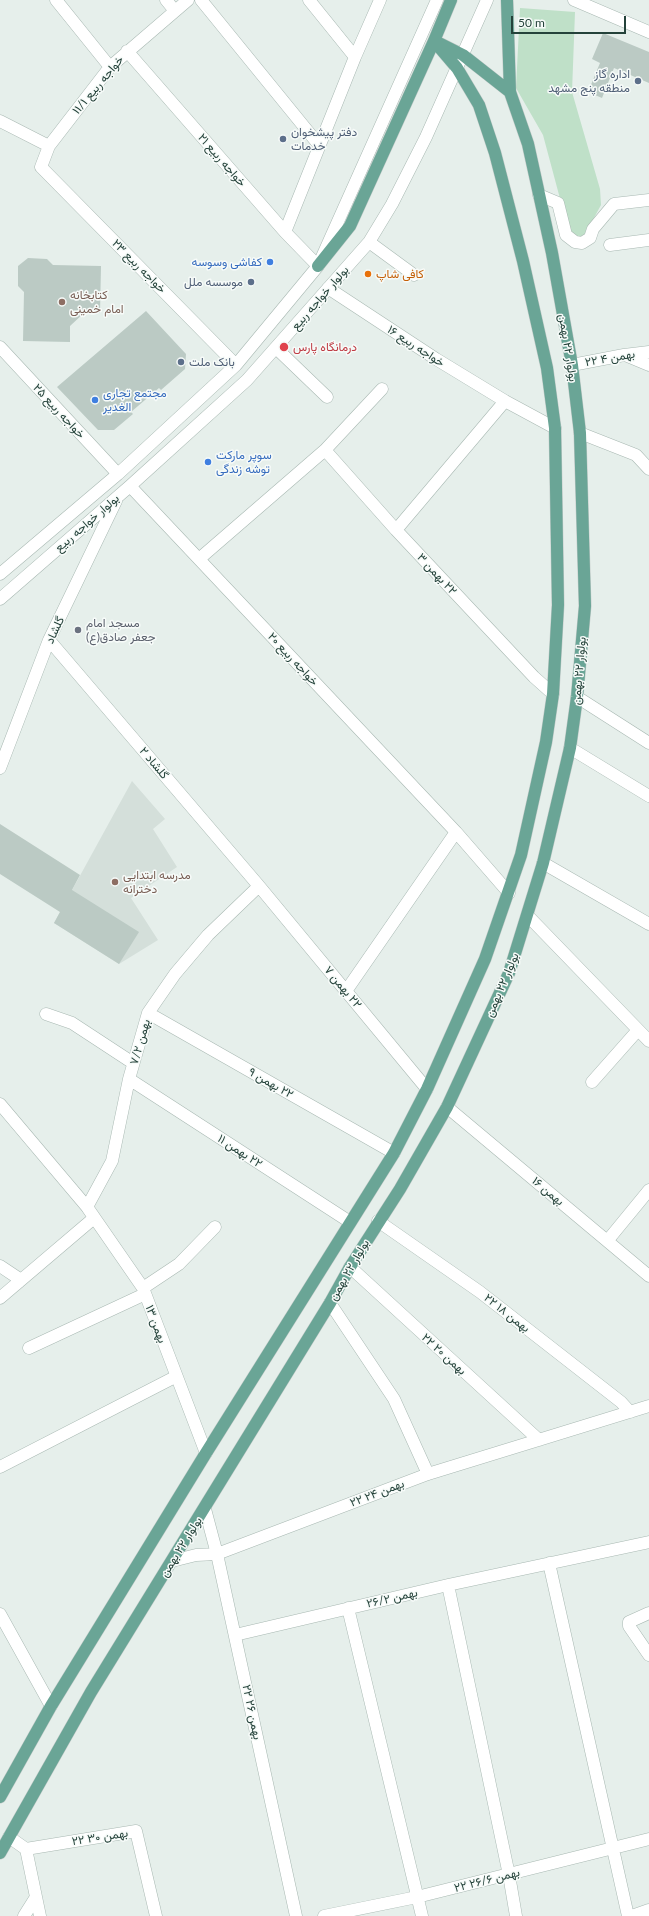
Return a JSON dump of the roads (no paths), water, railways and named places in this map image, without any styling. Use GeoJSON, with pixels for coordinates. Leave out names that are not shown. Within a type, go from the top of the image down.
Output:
{"type":"FeatureCollection","features":[{"type":"Feature","properties":{"kind":"main road"},"geometry":{"type":"LineString","coordinates":[[318,266],[350,226],[434,41],[451,0]]}},
{"type":"Feature","properties":{"kind":"main road","name":"بولوار ۲۲ بهمن"},"geometry":{"type":"LineString","coordinates":[[0,1853],[91,1692],[205,1509],[350,1267],[400,1188],[447,1106],[509,972],[544,863],[570,748],[577,697],[585,606],[580,433],[572,366],[552,253],[528,144],[510,92],[507,0]]}},
{"type":"Feature","properties":{"kind":"main road"},"geometry":{"type":"LineString","coordinates":[[434,41],[463,55],[510,92]]}},
{"type":"Feature","properties":{"kind":"main road","name":"بولوار ۲۲ بهمن"},"geometry":{"type":"LineString","coordinates":[[0,1796],[51,1706],[206,1453],[394,1153],[427,1089],[486,959],[521,855],[539,772],[553,694],[558,605],[556,428],[547,368],[524,261],[495,153],[478,105],[457,68],[434,41]]}},
{"type":"Feature","properties":{"kind":"street"},"geometry":{"type":"LineString","coordinates":[[56,0],[110,67]]}},
{"type":"Feature","properties":{"kind":"street"},"geometry":{"type":"LineString","coordinates":[[166,0],[174,11]]}},
{"type":"Feature","properties":{"kind":"street","name":"خواجه ربیع ۱۱/۱"},"geometry":{"type":"LineString","coordinates":[[41,167],[49,146],[110,67],[188,0]]}},
{"type":"Feature","properties":{"kind":"street"},"geometry":{"type":"LineString","coordinates":[[201,0],[319,145]]}},
{"type":"Feature","properties":{"kind":"street"},"geometry":{"type":"LineString","coordinates":[[308,0],[355,56]]}},
{"type":"Feature","properties":{"kind":"street"},"geometry":{"type":"LineString","coordinates":[[284,232],[355,56],[380,0]]}},
{"type":"Feature","properties":{"kind":"street","name":"بولوار خواجه ربیع"},"geometry":{"type":"LineString","coordinates":[[0,574],[118,474],[236,365],[318,266],[437,0]]}},
{"type":"Feature","properties":{"kind":"street","name":"بولوار خواجه ربیع"},"geometry":{"type":"LineString","coordinates":[[0,599],[130,486],[247,380],[369,242],[392,204],[426,137],[488,0]]}},
{"type":"Feature","properties":{"kind":"street"},"geometry":{"type":"LineString","coordinates":[[574,0],[649,32]]}},
{"type":"Feature","properties":{"kind":"street","name":"خواجه ربیع ۲۱"},"geometry":{"type":"LineString","coordinates":[[127,51],[284,232],[318,266]]}},
{"type":"Feature","properties":{"kind":"street"},"geometry":{"type":"LineString","coordinates":[[0,121],[49,146]]}},
{"type":"Feature","properties":{"kind":"street","name":"خواجه ربیع ۲۳"},"geometry":{"type":"LineString","coordinates":[[41,167],[236,365]]}},
{"type":"Feature","properties":{"kind":"street"},"geometry":{"type":"LineString","coordinates":[[539,195],[558,203],[566,235],[575,242],[582,243],[590,238],[593,229],[614,204],[649,200]]}},
{"type":"Feature","properties":{"kind":"street"},"geometry":{"type":"LineString","coordinates":[[610,245],[649,240]]}},
{"type":"Feature","properties":{"kind":"street"},"geometry":{"type":"LineString","coordinates":[[369,242],[414,275]]}},
{"type":"Feature","properties":{"kind":"street","name":"خواجه ربیع ۱۶"},"geometry":{"type":"LineString","coordinates":[[328,288],[436,359],[504,401],[556,428]]}},
{"type":"Feature","properties":{"kind":"street","name":"خواجه ربیع ۲۵"},"geometry":{"type":"LineString","coordinates":[[0,347],[118,474]]}},
{"type":"Feature","properties":{"kind":"street"},"geometry":{"type":"LineString","coordinates":[[276,348],[327,397]]}},
{"type":"Feature","properties":{"kind":"street","name":"۲۲ بهمن ۴"},"geometry":{"type":"LineString","coordinates":[[572,366],[624,355],[649,352]]}},
{"type":"Feature","properties":{"kind":"street"},"geometry":{"type":"LineString","coordinates":[[624,355],[649,365]]}},
{"type":"Feature","properties":{"kind":"street"},"geometry":{"type":"LineString","coordinates":[[199,559],[325,450],[382,388]]}},
{"type":"Feature","properties":{"kind":"street"},"geometry":{"type":"LineString","coordinates":[[396,530],[504,401]]}},
{"type":"Feature","properties":{"kind":"street"},"geometry":{"type":"LineString","coordinates":[[580,433],[636,455],[649,470]]}},
{"type":"Feature","properties":{"kind":"street","name":"٢٢ بهمن ۳"},"geometry":{"type":"LineString","coordinates":[[325,450],[396,530],[534,677],[553,694]]}},
{"type":"Feature","properties":{"kind":"street","name":"خواجه ربیع ۲۰"},"geometry":{"type":"LineString","coordinates":[[130,486],[456,832],[509,893]]}},
{"type":"Feature","properties":{"kind":"street","name":"گلشاد"},"geometry":{"type":"LineString","coordinates":[[0,768],[49,640],[118,496]]}},
{"type":"Feature","properties":{"kind":"street","name":"گلشاد ۲"},"geometry":{"type":"LineString","coordinates":[[49,640],[259,886]]}},
{"type":"Feature","properties":{"kind":"street"},"geometry":{"type":"LineString","coordinates":[[577,697],[649,743]]}},
{"type":"Feature","properties":{"kind":"street"},"geometry":{"type":"LineString","coordinates":[[570,748],[649,796]]}},
{"type":"Feature","properties":{"kind":"street"},"geometry":{"type":"LineString","coordinates":[[346,991],[456,832]]}},
{"type":"Feature","properties":{"kind":"street"},"geometry":{"type":"LineString","coordinates":[[544,863],[649,924]]}},
{"type":"Feature","properties":{"kind":"street","name":"٢٢ بهمن ٧"},"geometry":{"type":"LineString","coordinates":[[259,886],[427,1089]]}},
{"type":"Feature","properties":{"kind":"street","name":"بهمن ۷/۲"},"geometry":{"type":"LineString","coordinates":[[87,1207],[112,1161],[129,1079],[148,1013],[175,974],[208,935],[259,886]]}},
{"type":"Feature","properties":{"kind":"street"},"geometry":{"type":"LineString","coordinates":[[528,916],[649,1041]]}},
{"type":"Feature","properties":{"kind":"street","name":"٢٢ بهمن ۹"},"geometry":{"type":"LineString","coordinates":[[148,1013],[394,1153]]}},
{"type":"Feature","properties":{"kind":"street"},"geometry":{"type":"LineString","coordinates":[[46,1014],[72,1023],[133,1063]]}},
{"type":"Feature","properties":{"kind":"street"},"geometry":{"type":"LineString","coordinates":[[592,1082],[638,1030]]}},
{"type":"Feature","properties":{"kind":"street","name":"٢٢ بهمن ١١"},"geometry":{"type":"LineString","coordinates":[[129,1079],[350,1222]]}},
{"type":"Feature","properties":{"kind":"street","name":"بهمن ۱۳"},"geometry":{"type":"LineString","coordinates":[[0,1104],[87,1207],[144,1291],[175,1377],[206,1453]]}},
{"type":"Feature","properties":{"kind":"street","name":"بهمن ۱۶"},"geometry":{"type":"LineString","coordinates":[[447,1106],[649,1276]]}},
{"type":"Feature","properties":{"kind":"street"},"geometry":{"type":"LineString","coordinates":[[608,1240],[649,1190]]}},
{"type":"Feature","properties":{"kind":"street"},"geometry":{"type":"LineString","coordinates":[[0,1298],[94,1218]]}},
{"type":"Feature","properties":{"kind":"street","name":"۲۲ بهمن ۱۸"},"geometry":{"type":"LineString","coordinates":[[378,1221],[480,1292],[621,1402],[630,1412]]}},
{"type":"Feature","properties":{"kind":"street"},"geometry":{"type":"LineString","coordinates":[[29,1348],[144,1291],[179,1264],[215,1227]]}},
{"type":"Feature","properties":{"kind":"street"},"geometry":{"type":"LineString","coordinates":[[0,1266],[18,1278],[19,1282]]}},
{"type":"Feature","properties":{"kind":"street","name":"۲۲ بهمن ۲۰"},"geometry":{"type":"LineString","coordinates":[[350,1267],[539,1440]]}},
{"type":"Feature","properties":{"kind":"street"},"geometry":{"type":"LineString","coordinates":[[330,1302],[394,1399],[428,1474]]}},
{"type":"Feature","properties":{"kind":"street"},"geometry":{"type":"LineString","coordinates":[[0,1467],[175,1377]]}},
{"type":"Feature","properties":{"kind":"street","name":"۲۲ بهمن ۲۴"},"geometry":{"type":"LineString","coordinates":[[217,1554],[428,1474],[649,1406]]}},
{"type":"Feature","properties":{"kind":"street","name":"۲۲ بهمن ۲۶"},"geometry":{"type":"LineString","coordinates":[[205,1509],[217,1554],[296,1916]]}},
{"type":"Feature","properties":{"kind":"street","name":"بهمن ۲۶/۲"},"geometry":{"type":"LineString","coordinates":[[235,1635],[448,1585],[649,1542]]}},
{"type":"Feature","properties":{"kind":"street"},"geometry":{"type":"LineString","coordinates":[[172,1561],[196,1555],[217,1554]]}},
{"type":"Feature","properties":{"kind":"street"},"geometry":{"type":"LineString","coordinates":[[549,1563],[628,1916]]}},
{"type":"Feature","properties":{"kind":"street"},"geometry":{"type":"LineString","coordinates":[[448,1585],[509,1875],[516,1916]]}},
{"type":"Feature","properties":{"kind":"street"},"geometry":{"type":"LineString","coordinates":[[348,1608],[422,1916]]}},
{"type":"Feature","properties":{"kind":"street"},"geometry":{"type":"LineString","coordinates":[[649,1613],[629,1622],[630,1626],[649,1655]]}},
{"type":"Feature","properties":{"kind":"street"},"geometry":{"type":"LineString","coordinates":[[0,1614],[51,1706]]}},
{"type":"Feature","properties":{"kind":"street","name":"۲۲ بهمن ۳۰"},"geometry":{"type":"LineString","coordinates":[[26,1849],[136,1831],[156,1916]]}},
{"type":"Feature","properties":{"kind":"street"},"geometry":{"type":"LineString","coordinates":[[10,1837],[26,1849],[40,1916]]}},
{"type":"Feature","properties":{"kind":"street","name":"۲۲ بهمن ۲۶/۶"},"geometry":{"type":"LineString","coordinates":[[324,1916],[417,1897],[649,1839]]}},
{"type":"Feature","properties":{"kind":"street"},"geometry":{"type":"LineString","coordinates":[[24,1916],[36,1897]]}},
{"type":"Feature","properties":{"kind":"street"},"geometry":{"type":"LineString","coordinates":[[632,1916],[649,1910]]}},
{"type":"Feature","properties":{"kind":"place","name":"اداره گاز منطقه پنج مشهد"},"geometry":{"type":"Point","coordinates":[638,81]}},
{"type":"Feature","properties":{"kind":"place","name":"دفتر پیشخوان خدمات"},"geometry":{"type":"Point","coordinates":[283,139]}},
{"type":"Feature","properties":{"kind":"place","name":"کفاشی وسوسه"},"geometry":{"type":"Point","coordinates":[270,262]}},
{"type":"Feature","properties":{"kind":"place","name":"کافی شاپ"},"geometry":{"type":"Point","coordinates":[368,274]}},
{"type":"Feature","properties":{"kind":"place","name":"موسسه ملل"},"geometry":{"type":"Point","coordinates":[251,282]}},
{"type":"Feature","properties":{"kind":"place","name":"کتابخانه امام خمینی"},"geometry":{"type":"Point","coordinates":[62,302]}},
{"type":"Feature","properties":{"kind":"place","name":"درمانگاه پارس"},"geometry":{"type":"Point","coordinates":[284,347]}},
{"type":"Feature","properties":{"kind":"place","name":"بانک ملت"},"geometry":{"type":"Point","coordinates":[181,362]}},
{"type":"Feature","properties":{"kind":"place","name":"مجتمع تجاری الغدیر"},"geometry":{"type":"Point","coordinates":[95,400]}},
{"type":"Feature","properties":{"kind":"place","name":"سوپر مارکت توشه زندگی"},"geometry":{"type":"Point","coordinates":[208,462]}},
{"type":"Feature","properties":{"kind":"place","name":"مسجد امام جعفر صادق(ع)"},"geometry":{"type":"Point","coordinates":[78,630]}},
{"type":"Feature","properties":{"kind":"place","name":"مدرسه ابتدایی دخترانه"},"geometry":{"type":"Point","coordinates":[115,882]}}]}
